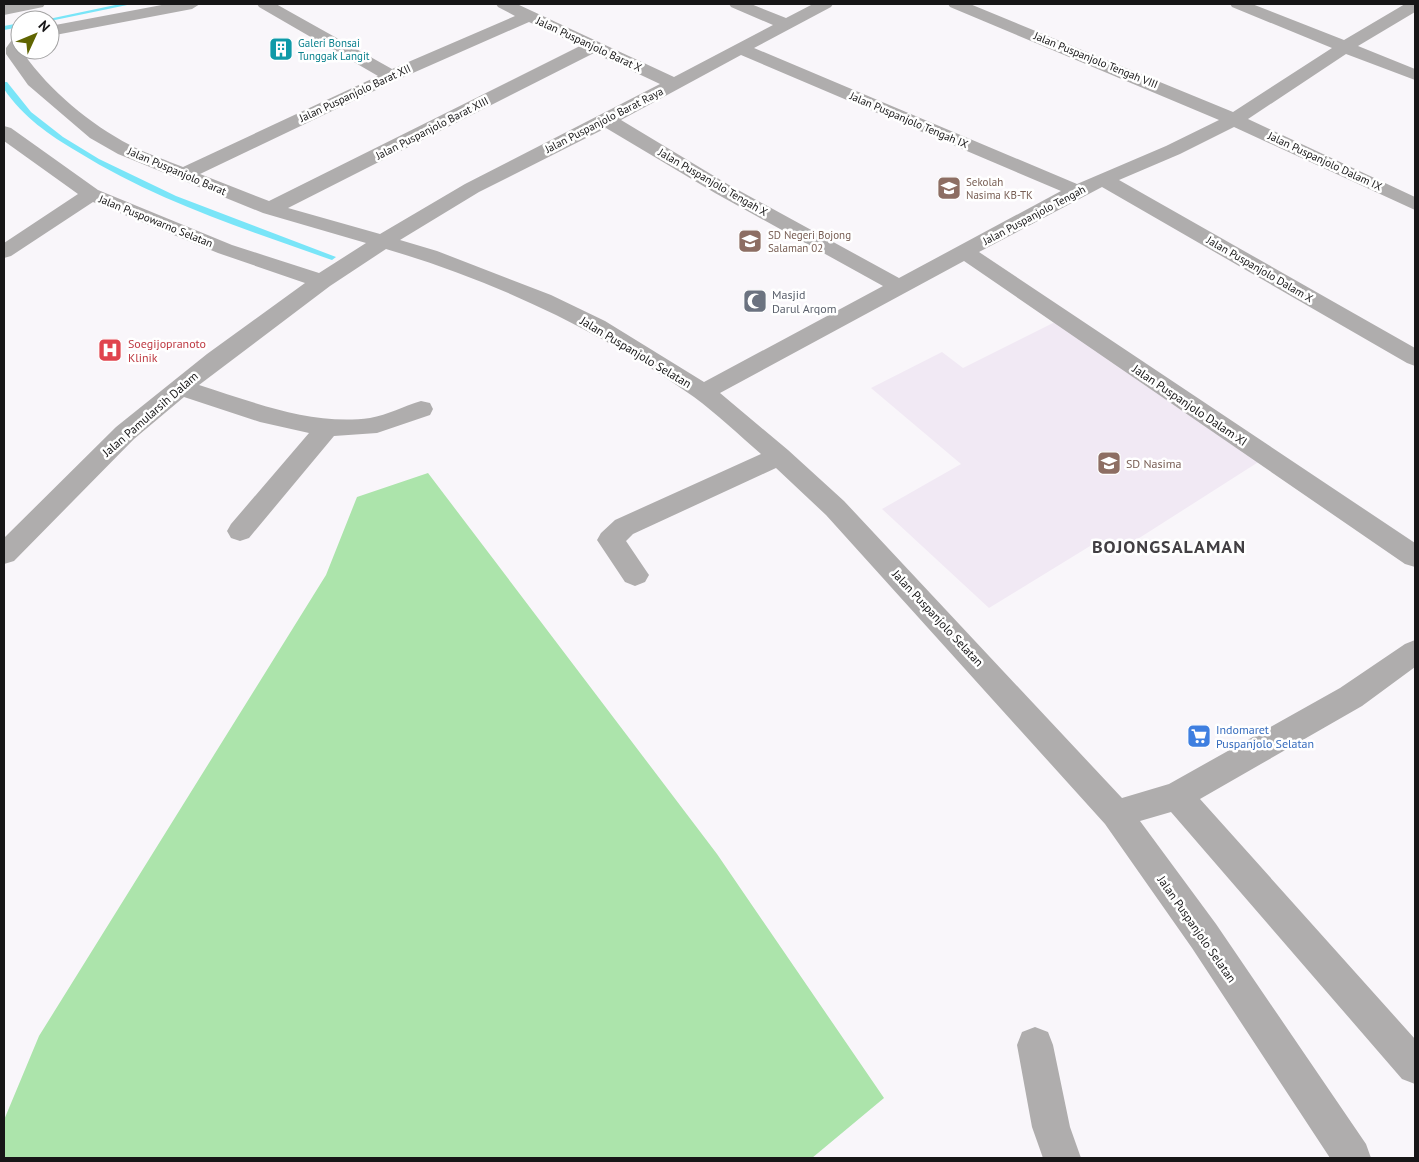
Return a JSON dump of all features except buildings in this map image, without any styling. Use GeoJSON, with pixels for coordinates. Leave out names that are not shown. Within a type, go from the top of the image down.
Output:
{"type":"FeatureCollection","features":[{"type":"Feature","properties":{"kind":"street"},"geometry":{"type":"LineString","coordinates":[[4,10],[37,4]]}},
{"type":"Feature","properties":{"kind":"street"},"geometry":{"type":"LineString","coordinates":[[60,30],[192,4]]}},
{"type":"Feature","properties":{"kind":"street"},"geometry":{"type":"LineString","coordinates":[[265,4],[391,76]]}},
{"type":"Feature","properties":{"kind":"street","name":"Jalan Puspanjolo Barat X"},"geometry":{"type":"LineString","coordinates":[[504,4],[674,84]]}},
{"type":"Feature","properties":{"kind":"street","name":"Jalan Puspanjolo Barat XII"},"geometry":{"type":"LineString","coordinates":[[184,174],[545,4]]}},
{"type":"Feature","properties":{"kind":"street"},"geometry":{"type":"LineString","coordinates":[[738,4],[788,24]]}},
{"type":"Feature","properties":{"kind":"street","name":"Jalan Puspanjolo Barat Raya"},"geometry":{"type":"LineString","coordinates":[[384,240],[472,188],[607,120],[825,4]]}},
{"type":"Feature","properties":{"kind":"street","name":"Jalan Puspanjolo Tengah VIII"},"geometry":{"type":"LineString","coordinates":[[956,4],[1235,119]]}},
{"type":"Feature","properties":{"kind":"street"},"geometry":{"type":"LineString","coordinates":[[1238,4],[1415,75]]}},
{"type":"Feature","properties":{"kind":"street","name":"Jalan Puspanjolo Tengah"},"geometry":{"type":"LineString","coordinates":[[703,392],[1077,191],[1235,119],[1346,46],[1415,5]]}},
{"type":"Feature","properties":{"kind":"street","name":"Jalan Puspanjolo Barat XIII"},"geometry":{"type":"LineString","coordinates":[[270,209],[594,46]]}},
{"type":"Feature","properties":{"kind":"street","name":"Jalan Puspanjolo Tengah IX"},"geometry":{"type":"LineString","coordinates":[[741,49],[1077,191]]}},
{"type":"Feature","properties":{"kind":"street","name":"Jalan Puspanjolo Barat"},"geometry":{"type":"LineString","coordinates":[[18,60],[34,81],[64,108],[97,134],[125,150],[270,209],[322,225],[384,240]]}},
{"type":"Feature","properties":{"kind":"street","name":"Jalan Puspanjolo Dalam IX"},"geometry":{"type":"LineString","coordinates":[[1235,119],[1415,204]]}},
{"type":"Feature","properties":{"kind":"street","name":"Jalan Puspanjolo Tengah X"},"geometry":{"type":"LineString","coordinates":[[607,120],[722,189],[898,286]]}},
{"type":"Feature","properties":{"kind":"street","name":"Jalan Puspowarno Selatan"},"geometry":{"type":"LineString","coordinates":[[4,132],[91,194],[225,249],[322,281]]}},
{"type":"Feature","properties":{"kind":"street","name":"Jalan Puspanjolo Dalam X"},"geometry":{"type":"LineString","coordinates":[[1104,180],[1415,358]]}},
{"type":"Feature","properties":{"kind":"street"},"geometry":{"type":"LineString","coordinates":[[4,252],[91,194]]}},
{"type":"Feature","properties":{"kind":"street","name":"Jalan Pamularsih Dalam"},"geometry":{"type":"LineString","coordinates":[[4,554],[125,433],[179,387],[255,328],[384,240]]}},
{"type":"Feature","properties":{"kind":"street","name":"Jalan Puspanjolo Selatan"},"geometry":{"type":"LineString","coordinates":[[384,240],[476,271],[597,326],[703,392],[779,456],[835,508],[1116,814],[1204,936],[1352,1158]]}},
{"type":"Feature","properties":{"kind":"street","name":"Jalan Puspanjolo Dalam XI"},"geometry":{"type":"LineString","coordinates":[[965,252],[1415,557]]}},
{"type":"Feature","properties":{"kind":"street"},"geometry":{"type":"LineString","coordinates":[[179,387],[271,417],[328,426],[374,425],[421,410]]}},
{"type":"Feature","properties":{"kind":"street"},"geometry":{"type":"LineString","coordinates":[[240,531],[328,426]]}},
{"type":"Feature","properties":{"kind":"street"},"geometry":{"type":"LineString","coordinates":[[635,575],[610,540],[624,527],[779,456]]}},
{"type":"Feature","properties":{"kind":"street"},"geometry":{"type":"LineString","coordinates":[[1116,814],[1177,796],[1410,663]]}},
{"type":"Feature","properties":{"kind":"street"},"geometry":{"type":"LineString","coordinates":[[1177,796],[1415,1066]]}},
{"type":"Feature","properties":{"kind":"street"},"geometry":{"type":"LineString","coordinates":[[1035,1045],[1051,1127],[1062,1158]]}},
{"type":"Feature","properties":{"kind":"shaded area","name":"SD Nasima"},"geometry":{"type":"Polygon","coordinates":[[[1059,320],[1260,461],[1111,556],[1095,543],[989,608],[882,509],[961,464],[871,388],[942,352],[963,368],[1059,320]]]}},
{"type":"Feature","properties":{"kind":"green space"},"geometry":{"type":"Polygon","coordinates":[[[428,473],[717,854],[884,1098],[812,1158],[4,1158],[4,1120],[39,1036],[326,575],[357,497],[428,473]]]}},
{"type":"Feature","properties":{"kind":"waterway"},"geometry":{"type":"LineString","coordinates":[[60,17],[129,4]]}},
{"type":"Feature","properties":{"kind":"waterway"},"geometry":{"type":"LineString","coordinates":[[4,28],[10,27]]}},
{"type":"Feature","properties":{"kind":"waterway"},"geometry":{"type":"LineString","coordinates":[[4,84],[18,104],[28,114],[96,160],[173,198],[332,257]]}},
{"type":"Feature","properties":{"kind":"place","name":"Galeri Bonsai Tunggak Langit"},"geometry":{"type":"Point","coordinates":[281,49]}},
{"type":"Feature","properties":{"kind":"place","name":"Sekolah Nasima KB-TK"},"geometry":{"type":"Point","coordinates":[949,188]}},
{"type":"Feature","properties":{"kind":"place","name":"SD Negeri Bojong Salaman 02"},"geometry":{"type":"Point","coordinates":[750,241]}},
{"type":"Feature","properties":{"kind":"place","name":"Masjid Darul Arqom"},"geometry":{"type":"Point","coordinates":[755,301]}},
{"type":"Feature","properties":{"kind":"place","name":"Soegijopranoto Klinik"},"geometry":{"type":"Point","coordinates":[110,350]}},
{"type":"Feature","properties":{"kind":"place","name":"SD Nasima"},"geometry":{"type":"Point","coordinates":[1109,463]}},
{"type":"Feature","properties":{"kind":"place","name":"Indomaret Puspanjolo Selatan"},"geometry":{"type":"Point","coordinates":[1199,736]}},
{"type":"Feature","properties":{"kind":"district","name":"BOJONGSALAMAN"},"geometry":{"type":"Point","coordinates":[1169,546]}}]}
